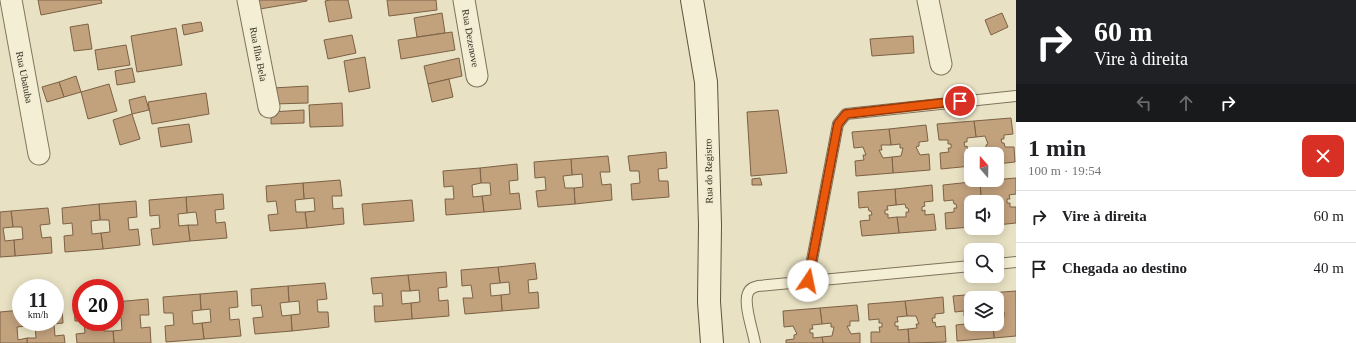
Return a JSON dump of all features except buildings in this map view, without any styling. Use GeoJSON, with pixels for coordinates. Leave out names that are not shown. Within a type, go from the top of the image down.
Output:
{"type":"FeatureCollection","features":[{"type":"Feature","properties":{"kind":"street","name":"Rua Ubatuba"},"geometry":{"type":"LineString","coordinates":[[11,0],[39,154]]}},
{"type":"Feature","properties":{"kind":"street","name":"Rua Ilha Bela"},"geometry":{"type":"LineString","coordinates":[[248,0],[269,107]]}},
{"type":"Feature","properties":{"kind":"street","name":"Rua Dezenove"},"geometry":{"type":"LineString","coordinates":[[464,0],[477,76]]}},
{"type":"Feature","properties":{"kind":"street","name":"Rua do Registro"},"geometry":{"type":"LineString","coordinates":[[692,0],[706,82],[710,225],[709,302],[712,343]]}},
{"type":"Feature","properties":{"kind":"street"},"geometry":{"type":"LineString","coordinates":[[928,0],[941,64]]}},
{"type":"Feature","properties":{"kind":"lane"},"geometry":{"type":"LineString","coordinates":[[808,281],[838,124],[846,114],[1016,96]]}},
{"type":"Feature","properties":{"kind":"lane"},"geometry":{"type":"LineString","coordinates":[[1004,263],[1016,262]]}},
{"type":"Feature","properties":{"kind":"lane"},"geometry":{"type":"LineString","coordinates":[[755,343],[746,303],[747,294],[751,288],[758,286],[964,267]]}},
{"type":"Feature","properties":{"kind":"route"},"geometry":{"type":"LineString","coordinates":[[808,281],[838,124],[846,114],[960,101]]}}]}
